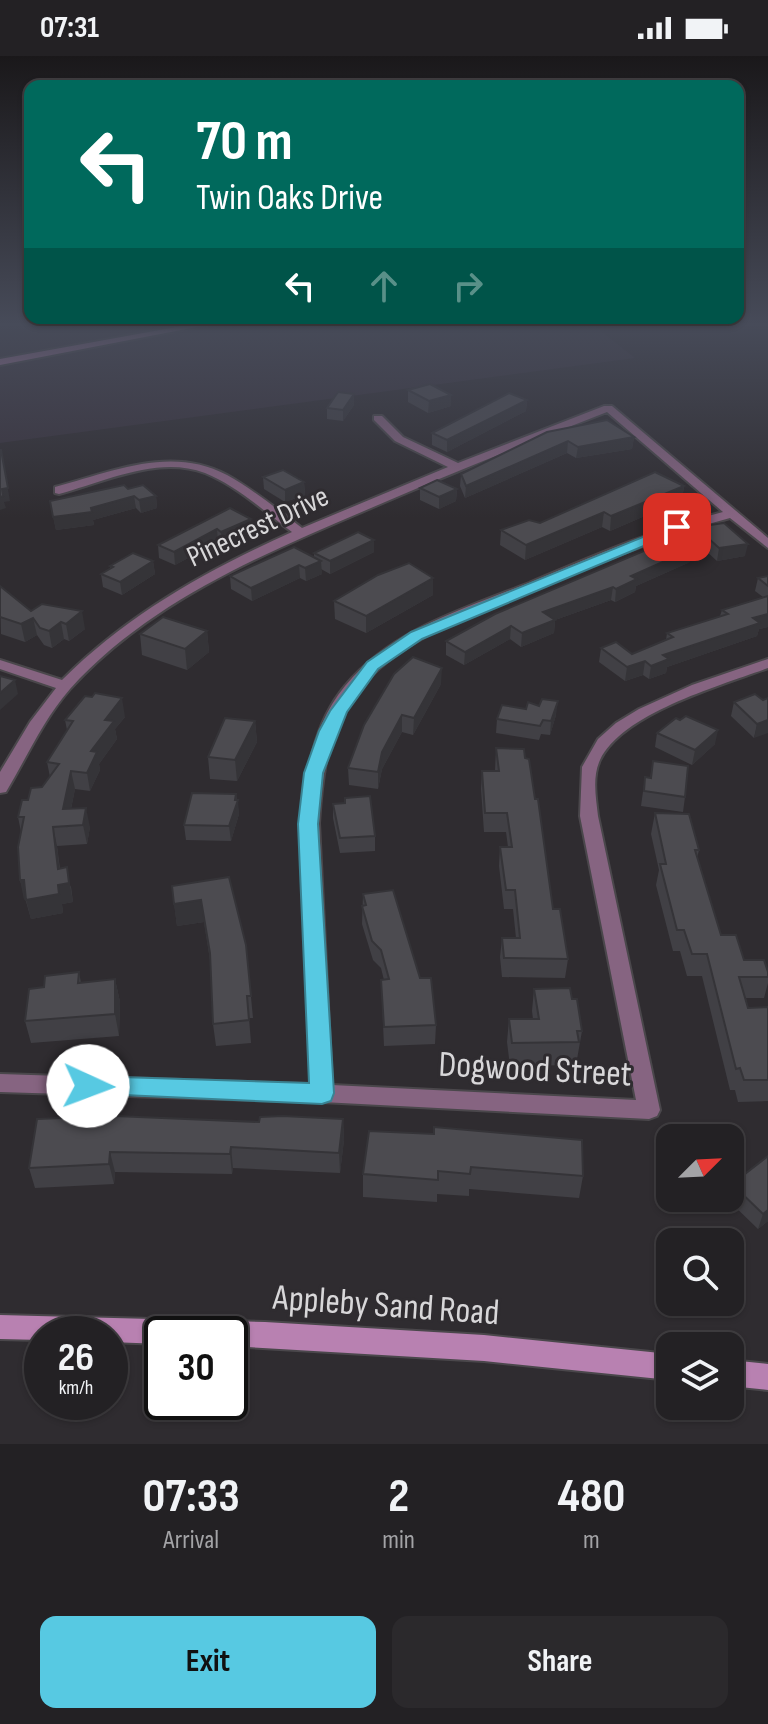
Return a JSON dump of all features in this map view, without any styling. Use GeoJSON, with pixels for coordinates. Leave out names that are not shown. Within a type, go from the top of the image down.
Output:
{"type":"FeatureCollection","features":[{"type":"Feature","properties":{"kind":"main road","name":"Appleby Sand Road"},"geometry":{"type":"LineString","coordinates":[[0,1327],[265,1334],[484,1348],[656,1366]]}},
{"type":"Feature","properties":{"kind":"main road"},"geometry":{"type":"LineString","coordinates":[[744,1374],[768,1377]]}},
{"type":"Feature","properties":{"kind":"street","name":"Pinecrest Drive"},"geometry":{"type":"LineString","coordinates":[[0,788],[16,757],[65,686],[110,643],[171,600],[301,533],[456,467],[608,408],[731,514]]}},
{"type":"Feature","properties":{"kind":"street"},"geometry":{"type":"LineString","coordinates":[[378,418],[399,439],[456,467]]}},
{"type":"Feature","properties":{"kind":"street"},"geometry":{"type":"LineString","coordinates":[[59,490],[152,466],[197,467],[214,473],[301,533]]}},
{"type":"Feature","properties":{"kind":"street"},"geometry":{"type":"LineString","coordinates":[[322,1093],[308,824],[317,762],[328,731],[350,694],[373,665],[438,625],[677,527],[731,514],[768,544]]}},
{"type":"Feature","properties":{"kind":"street","name":"Dogwood Street"},"geometry":{"type":"LineString","coordinates":[[0,1083],[322,1093],[649,1110],[589,816],[589,771],[601,745],[628,723],[768,663]]}},
{"type":"Feature","properties":{"kind":"street"},"geometry":{"type":"LineString","coordinates":[[0,664],[65,686]]}},
{"type":"Feature","properties":{"kind":"shaded area"},"geometry":{"type":"Polygon","coordinates":[[[0,389],[405,389],[0,443],[0,389]]]}},
{"type":"Feature","properties":{"kind":"building"},"geometry":{"type":"Polygon","coordinates":[[[439,389],[451,395],[429,401],[408,390],[439,389]]]}},
{"type":"Feature","properties":{"kind":"building"},"geometry":{"type":"Polygon","coordinates":[[[338,392],[354,394],[343,410],[327,408],[338,392]]]}},
{"type":"Feature","properties":{"kind":"building"},"geometry":{"type":"Polygon","coordinates":[[[509,393],[527,400],[447,440],[432,433],[509,393]]]}},
{"type":"Feature","properties":{"kind":"building"},"geometry":{"type":"Polygon","coordinates":[[[607,420],[634,437],[578,447],[568,441],[466,486],[461,474],[547,432],[607,420]]]}},
{"type":"Feature","properties":{"kind":"building"},"geometry":{"type":"Polygon","coordinates":[[[0,450],[8,488],[2,489],[3,496],[0,497],[0,450]]]}},
{"type":"Feature","properties":{"kind":"building"},"geometry":{"type":"Polygon","coordinates":[[[283,470],[304,482],[285,490],[263,477],[283,470]]]}},
{"type":"Feature","properties":{"kind":"building"},"geometry":{"type":"Polygon","coordinates":[[[655,472],[684,486],[611,516],[604,512],[526,545],[501,530],[529,520],[540,523],[655,472]]]}},
{"type":"Feature","properties":{"kind":"building"},"geometry":{"type":"Polygon","coordinates":[[[437,480],[457,489],[439,497],[420,488],[437,480]]]}},
{"type":"Feature","properties":{"kind":"building"},"geometry":{"type":"Polygon","coordinates":[[[124,485],[128,489],[143,485],[156,496],[139,500],[134,496],[91,508],[92,512],[53,517],[50,501],[124,485]]]}},
{"type":"Feature","properties":{"kind":"building"},"geometry":{"type":"Polygon","coordinates":[[[230,508],[251,519],[221,532],[217,529],[174,552],[158,545],[230,508]]]}},
{"type":"Feature","properties":{"kind":"building"},"geometry":{"type":"Polygon","coordinates":[[[724,523],[748,544],[719,548],[696,527],[724,523]]]}},
{"type":"Feature","properties":{"kind":"building"},"geometry":{"type":"Polygon","coordinates":[[[358,532],[374,540],[330,561],[314,553],[358,532]]]}},
{"type":"Feature","properties":{"kind":"building"},"geometry":{"type":"Polygon","coordinates":[[[672,539],[692,549],[631,576],[637,579],[616,589],[613,587],[543,612],[555,620],[522,633],[511,626],[465,652],[446,641],[495,614],[672,539]]]}},
{"type":"Feature","properties":{"kind":"building"},"geometry":{"type":"Polygon","coordinates":[[[294,547],[321,561],[305,568],[299,565],[251,588],[230,576],[294,547]]]}},
{"type":"Feature","properties":{"kind":"building"},"geometry":{"type":"Polygon","coordinates":[[[133,553],[153,561],[120,582],[101,574],[113,567],[110,566],[133,553]]]}},
{"type":"Feature","properties":{"kind":"building"},"geometry":{"type":"Polygon","coordinates":[[[409,563],[433,578],[366,616],[334,601],[378,575],[409,563]]]}},
{"type":"Feature","properties":{"kind":"building"},"geometry":{"type":"Polygon","coordinates":[[[768,576],[768,586],[758,578],[768,576]]]}},
{"type":"Feature","properties":{"kind":"building"},"geometry":{"type":"Polygon","coordinates":[[[0,586],[31,611],[42,604],[82,611],[66,624],[61,622],[49,631],[40,628],[33,618],[21,624],[0,617],[0,586]]]}},
{"type":"Feature","properties":{"kind":"building"},"geometry":{"type":"Polygon","coordinates":[[[768,596],[768,614],[753,618],[760,623],[663,655],[669,659],[651,666],[645,661],[627,667],[601,648],[616,642],[632,654],[673,637],[667,633],[728,614],[722,610],[768,596]]]}},
{"type":"Feature","properties":{"kind":"building"},"geometry":{"type":"Polygon","coordinates":[[[163,617],[207,631],[185,649],[140,634],[163,617]]]}},
{"type":"Feature","properties":{"kind":"building"},"geometry":{"type":"Polygon","coordinates":[[[413,657],[442,668],[414,718],[402,715],[382,752],[378,772],[348,768],[364,725],[394,674],[413,657]]]}},
{"type":"Feature","properties":{"kind":"building"},"geometry":{"type":"Polygon","coordinates":[[[0,676],[15,680],[0,693],[0,676]]]}},
{"type":"Feature","properties":{"kind":"building"},"geometry":{"type":"Polygon","coordinates":[[[95,693],[122,698],[105,720],[114,721],[91,751],[97,752],[87,773],[71,771],[63,809],[86,808],[83,825],[53,827],[58,869],[67,867],[69,883],[58,885],[59,894],[26,900],[24,880],[20,880],[18,847],[24,817],[18,817],[22,800],[28,800],[31,788],[42,787],[59,764],[47,762],[73,721],[65,720],[85,696],[92,697],[95,693]]]}},
{"type":"Feature","properties":{"kind":"building"},"geometry":{"type":"Polygon","coordinates":[[[755,694],[763,700],[768,698],[768,720],[757,724],[734,702],[755,694]]]}},
{"type":"Feature","properties":{"kind":"building"},"geometry":{"type":"Polygon","coordinates":[[[542,699],[558,701],[551,721],[543,720],[540,726],[497,719],[502,705],[526,709],[528,702],[539,706],[542,699]]]}},
{"type":"Feature","properties":{"kind":"building"},"geometry":{"type":"Polygon","coordinates":[[[686,716],[718,730],[695,750],[657,733],[676,718],[680,720],[686,716]]]}},
{"type":"Feature","properties":{"kind":"building"},"geometry":{"type":"Polygon","coordinates":[[[225,718],[255,721],[235,760],[208,757],[225,718]]]}},
{"type":"Feature","properties":{"kind":"building"},"geometry":{"type":"Polygon","coordinates":[[[496,748],[524,749],[525,758],[529,759],[535,799],[538,799],[553,909],[560,909],[568,959],[504,958],[502,938],[520,938],[515,890],[506,890],[500,847],[512,847],[507,813],[485,813],[482,771],[499,771],[496,748]]]}},
{"type":"Feature","properties":{"kind":"building"},"geometry":{"type":"Polygon","coordinates":[[[653,761],[688,766],[685,797],[644,791],[645,777],[651,778],[653,761]]]}},
{"type":"Feature","properties":{"kind":"building"},"geometry":{"type":"Polygon","coordinates":[[[192,793],[236,794],[235,800],[238,800],[229,826],[184,825],[192,793]]]}},
{"type":"Feature","properties":{"kind":"building"},"geometry":{"type":"Polygon","coordinates":[[[370,796],[375,836],[340,838],[333,804],[345,803],[345,798],[370,796]]]}},
{"type":"Feature","properties":{"kind":"building"},"geometry":{"type":"Polygon","coordinates":[[[655,813],[689,814],[699,850],[695,850],[721,935],[736,935],[744,960],[764,960],[768,977],[739,977],[748,1008],[768,1007],[768,1080],[744,1080],[740,1068],[736,1069],[707,954],[692,954],[684,930],[677,930],[660,864],[666,864],[655,813]]]}},
{"type":"Feature","properties":{"kind":"building"},"geometry":{"type":"Polygon","coordinates":[[[229,877],[246,945],[251,996],[247,996],[249,1020],[213,1024],[210,953],[201,900],[174,904],[172,886],[229,877]]]}},
{"type":"Feature","properties":{"kind":"building"},"geometry":{"type":"Polygon","coordinates":[[[393,890],[420,978],[431,978],[436,1025],[384,1027],[381,980],[389,979],[381,950],[372,941],[362,906],[366,905],[363,894],[393,890]]]}},
{"type":"Feature","properties":{"kind":"building"},"geometry":{"type":"Polygon","coordinates":[[[79,972],[78,983],[115,979],[115,1014],[25,1021],[29,989],[44,987],[45,976],[79,972]]]}},
{"type":"Feature","properties":{"kind":"building"},"geometry":{"type":"Polygon","coordinates":[[[570,988],[572,999],[577,999],[582,1031],[577,1031],[579,1042],[512,1043],[509,1019],[539,1019],[534,989],[570,988]]]}},
{"type":"Feature","properties":{"kind":"building"},"geometry":{"type":"Polygon","coordinates":[[[115,1116],[259,1122],[260,1117],[283,1116],[343,1119],[339,1153],[231,1147],[230,1154],[110,1152],[109,1164],[29,1168],[37,1119],[115,1116]]]}},
{"type":"Feature","properties":{"kind":"building"},"geometry":{"type":"Polygon","coordinates":[[[434,1127],[582,1140],[583,1176],[471,1167],[470,1174],[438,1171],[438,1180],[363,1174],[369,1131],[434,1134],[434,1127]]]}},
{"type":"Feature","properties":{"kind":"building"},"geometry":{"type":"Polygon","coordinates":[[[768,1156],[768,1210],[763,1214],[744,1196],[744,1175],[768,1156]]]}},
{"type":"Feature","properties":{"kind":"route"},"geometry":{"type":"LineString","coordinates":[[88,1086],[322,1093],[308,824],[314,773],[328,731],[339,711],[373,665],[416,636],[677,527]]}}]}
